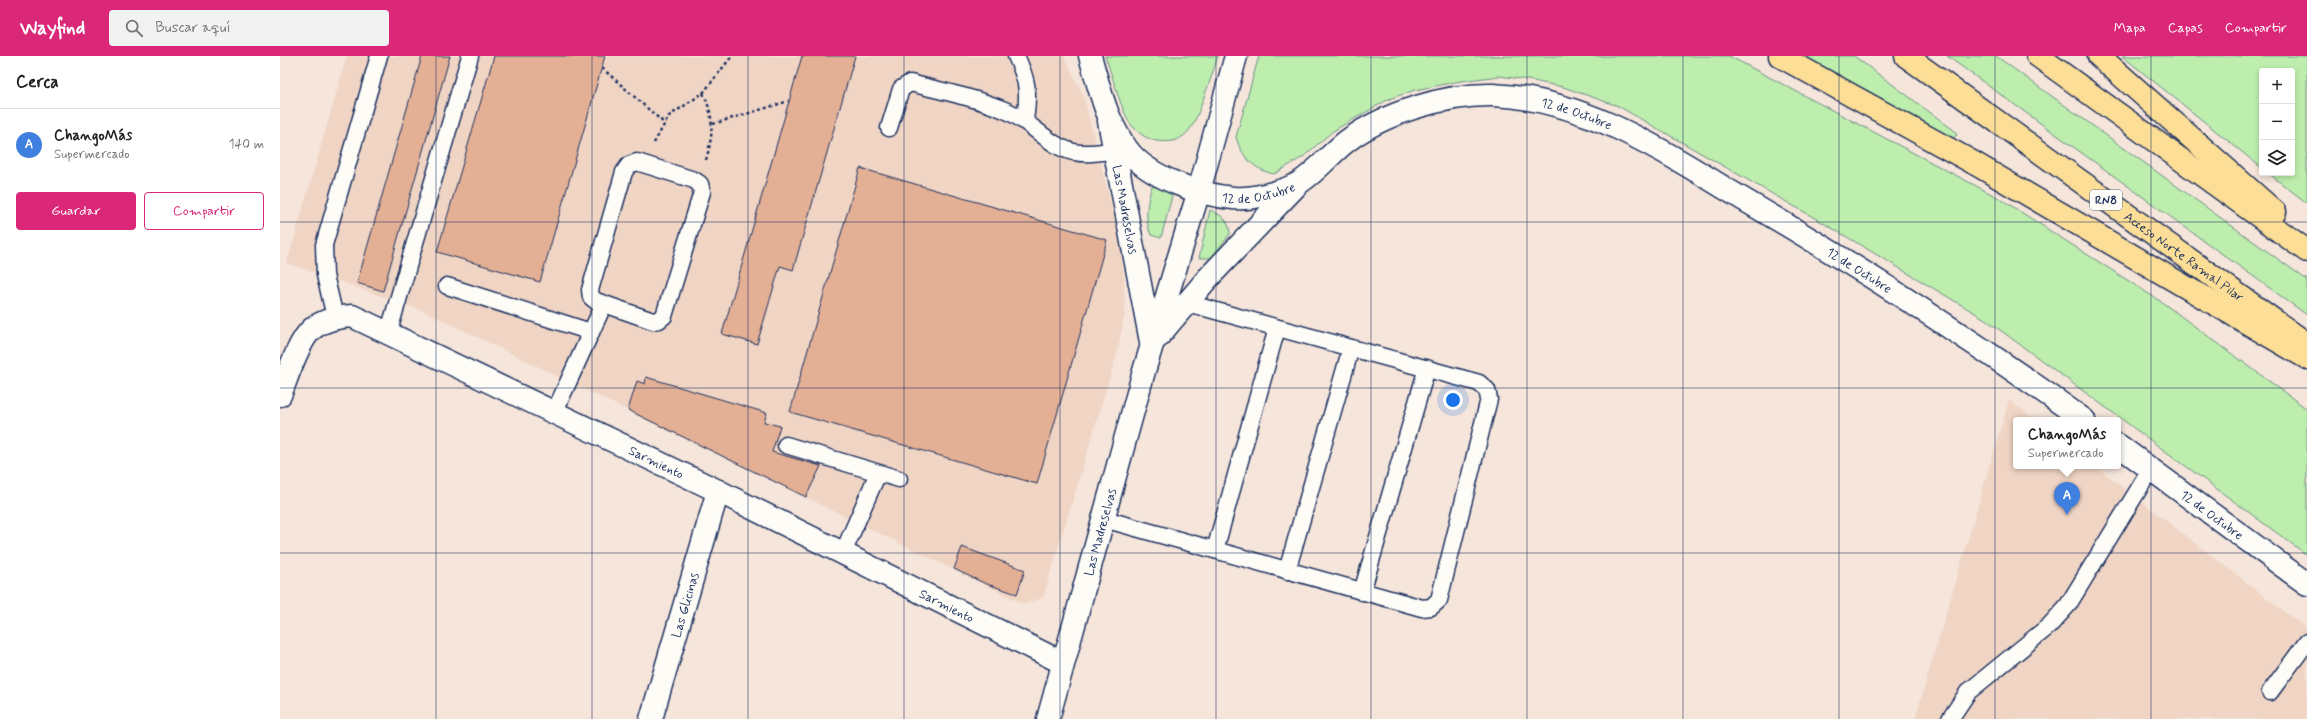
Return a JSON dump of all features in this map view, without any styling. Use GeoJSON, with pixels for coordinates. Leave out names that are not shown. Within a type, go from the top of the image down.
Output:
{"type":"FeatureCollection","features":[{"type":"Feature","properties":{"kind":"highway"},"geometry":{"type":"LineString","coordinates":[[1780,56],[1974,163],[2307,358]]}},
{"type":"Feature","properties":{"kind":"highway","name":"Acceso Norte Ramal Pilar"},"geometry":{"type":"LineString","coordinates":[[1906,56],[2307,344]]}},
{"type":"Feature","properties":{"kind":"highway"},"geometry":{"type":"LineString","coordinates":[[2038,56],[2307,251]]}},
{"type":"Feature","properties":{"kind":"highway"},"geometry":{"type":"LineString","coordinates":[[2099,56],[2307,241]]}},
{"type":"Feature","properties":{"kind":"street","name":"12 de Octubre"},"geometry":{"type":"LineString","coordinates":[[1090,56],[1109,121],[1129,152],[1149,171],[1199,191],[1234,198],[1254,197],[1298,184],[1348,140],[1390,117],[1424,104],[1460,97],[1490,95],[1520,98],[1554,104],[1603,121],[1668,153],[1854,264],[1936,317],[2080,417]]}},
{"type":"Feature","properties":{"kind":"street"},"geometry":{"type":"LineString","coordinates":[[1151,346],[1199,191],[1236,56]]}},
{"type":"Feature","properties":{"kind":"street","name":"Las Madreselvas"},"geometry":{"type":"LineString","coordinates":[[1109,121],[1151,346]]}},
{"type":"Feature","properties":{"kind":"street","name":"Las Madreselvas"},"geometry":{"type":"LineString","coordinates":[[1048,719],[1151,346],[1208,278],[1298,184]]}},
{"type":"Feature","properties":{"kind":"street","name":"Sarmiento"},"geometry":{"type":"LineString","coordinates":[[280,395],[303,342],[312,329],[335,317],[352,316],[718,491],[1063,663]]}},
{"type":"Feature","properties":{"kind":"street","name":"12 de Octubre"},"geometry":{"type":"LineString","coordinates":[[2121,447],[2307,584]]}},
{"type":"Feature","properties":{"kind":"street","name":"Las Glicinas"},"geometry":{"type":"LineString","coordinates":[[651,719],[718,491]]}},
{"type":"Feature","properties":{"kind":"lane"},"geometry":{"type":"LineString","coordinates":[[335,317],[325,275],[324,245],[379,56]]}},
{"type":"Feature","properties":{"kind":"lane"},"geometry":{"type":"LineString","coordinates":[[388,334],[470,56]]}},
{"type":"Feature","properties":{"kind":"lane"},"geometry":{"type":"LineString","coordinates":[[1016,56],[1026,80],[1028,97],[1025,120]]}},
{"type":"Feature","properties":{"kind":"lane"},"geometry":{"type":"LineString","coordinates":[[889,128],[901,89],[910,82],[993,105],[1025,120],[1060,146],[1073,152],[1086,153],[1114,150]]}},
{"type":"Feature","properties":{"kind":"lane"},"geometry":{"type":"LineString","coordinates":[[637,162],[645,164],[694,180],[700,184],[702,192],[664,316],[659,320],[653,321],[604,304],[591,297],[590,290],[624,172],[629,165],[637,162]]}},
{"type":"Feature","properties":{"kind":"lane"},"geometry":{"type":"LineString","coordinates":[[447,286],[591,332]]}},
{"type":"Feature","properties":{"kind":"lane"},"geometry":{"type":"LineString","coordinates":[[1104,519],[1422,608],[1431,606],[1439,600],[1489,399],[1487,390],[1479,383],[1187,303]]}},
{"type":"Feature","properties":{"kind":"lane"},"geometry":{"type":"LineString","coordinates":[[554,413],[604,304]]}},
{"type":"Feature","properties":{"kind":"lane"},"geometry":{"type":"LineString","coordinates":[[1215,550],[1277,328]]}},
{"type":"Feature","properties":{"kind":"lane"},"geometry":{"type":"LineString","coordinates":[[1287,571],[1351,348]]}},
{"type":"Feature","properties":{"kind":"lane"},"geometry":{"type":"LineString","coordinates":[[1362,592],[1427,368]]}},
{"type":"Feature","properties":{"kind":"lane"},"geometry":{"type":"LineString","coordinates":[[786,445],[899,479]]}},
{"type":"Feature","properties":{"kind":"lane"},"geometry":{"type":"LineString","coordinates":[[1950,719],[1968,692],[2048,626],[2068,605],[2151,468]]}},
{"type":"Feature","properties":{"kind":"lane"},"geometry":{"type":"LineString","coordinates":[[843,553],[878,473]]}},
{"type":"Feature","properties":{"kind":"lane"},"geometry":{"type":"LineString","coordinates":[[2270,692],[2307,642]]}},
{"type":"Feature","properties":{"kind":"path"},"geometry":{"type":"LineString","coordinates":[[645,164],[664,123],[669,116],[703,93],[732,56]]}},
{"type":"Feature","properties":{"kind":"path"},"geometry":{"type":"LineString","coordinates":[[602,68],[664,123]]}},
{"type":"Feature","properties":{"kind":"path"},"geometry":{"type":"LineString","coordinates":[[700,184],[712,137],[713,124],[709,107],[703,93]]}},
{"type":"Feature","properties":{"kind":"path"},"geometry":{"type":"LineString","coordinates":[[713,124],[789,101]]}},
{"type":"Feature","properties":{"kind":"shaded area"},"geometry":{"type":"Polygon","coordinates":[[[347,56],[1064,56],[1083,95],[1119,235],[1124,277],[1125,313],[1116,357],[1043,598],[1024,604],[424,311],[287,263],[347,56]]]}},
{"type":"Feature","properties":{"kind":"shaded area"},"geometry":{"type":"Polygon","coordinates":[[[2009,400],[2031,417],[2013,417],[2013,469],[2099,469],[2307,629],[2307,719],[1915,719],[2009,400]]]}},
{"type":"Feature","properties":{"kind":"green space"},"geometry":{"type":"Polygon","coordinates":[[[1105,56],[1218,56],[1194,123],[1184,136],[1177,140],[1168,142],[1149,139],[1140,134],[1130,123],[1121,105],[1105,56]]]}},
{"type":"Feature","properties":{"kind":"green space"},"geometry":{"type":"Polygon","coordinates":[[[1259,56],[1729,56],[1999,198],[2163,303],[2307,409],[2307,555],[2121,419],[2121,417],[2119,417],[1985,319],[1820,221],[1618,106],[1563,87],[1499,76],[1461,81],[1415,90],[1389,99],[1333,131],[1303,157],[1274,174],[1260,169],[1249,161],[1241,150],[1236,137],[1259,56]]]}},
{"type":"Feature","properties":{"kind":"green space"},"geometry":{"type":"Polygon","coordinates":[[[1799,56],[1854,56],[1955,131],[1957,135],[1953,138],[1942,133],[1799,56]]]}},
{"type":"Feature","properties":{"kind":"green space"},"geometry":{"type":"Polygon","coordinates":[[[1947,56],[1996,56],[2307,280],[2307,315],[1947,56]]]}},
{"type":"Feature","properties":{"kind":"green space"},"geometry":{"type":"Polygon","coordinates":[[[2122,56],[2307,56],[2307,203],[2272,176],[2295,176],[2295,68],[2259,68],[2259,166],[2122,56]]]}},
{"type":"Feature","properties":{"kind":"green space"},"geometry":{"type":"Polygon","coordinates":[[[1152,186],[1173,192],[1161,238],[1151,235],[1149,229],[1147,217],[1152,186]]]}},
{"type":"Feature","properties":{"kind":"green space"},"geometry":{"type":"Polygon","coordinates":[[[1210,210],[1218,214],[1227,222],[1230,234],[1211,258],[1199,258],[1210,210]]]}},
{"type":"Feature","properties":{"kind":"building"},"geometry":{"type":"Polygon","coordinates":[[[422,56],[450,56],[383,291],[357,283],[422,56]]]}},
{"type":"Feature","properties":{"kind":"building"},"geometry":{"type":"Polygon","coordinates":[[[494,56],[605,56],[540,282],[437,252],[494,56]]]}},
{"type":"Feature","properties":{"kind":"building"},"geometry":{"type":"Polygon","coordinates":[[[802,56],[855,56],[793,270],[780,266],[757,344],[722,334],[802,56]]]}},
{"type":"Feature","properties":{"kind":"building"},"geometry":{"type":"Polygon","coordinates":[[[860,168],[1107,240],[1037,484],[790,412],[860,168]]]}},
{"type":"Feature","properties":{"kind":"building"},"geometry":{"type":"Polygon","coordinates":[[[646,377],[767,413],[764,422],[780,426],[772,452],[821,466],[806,497],[628,410],[637,381],[645,384],[646,377]]]}},
{"type":"Feature","properties":{"kind":"building"},"geometry":{"type":"Polygon","coordinates":[[[962,547],[1025,570],[1017,594],[984,583],[954,569],[962,547]]]}},
{"type":"Feature","properties":{"kind":"place","name":"ChangoMás"},"geometry":{"type":"Point","coordinates":[2067,515]}}]}
